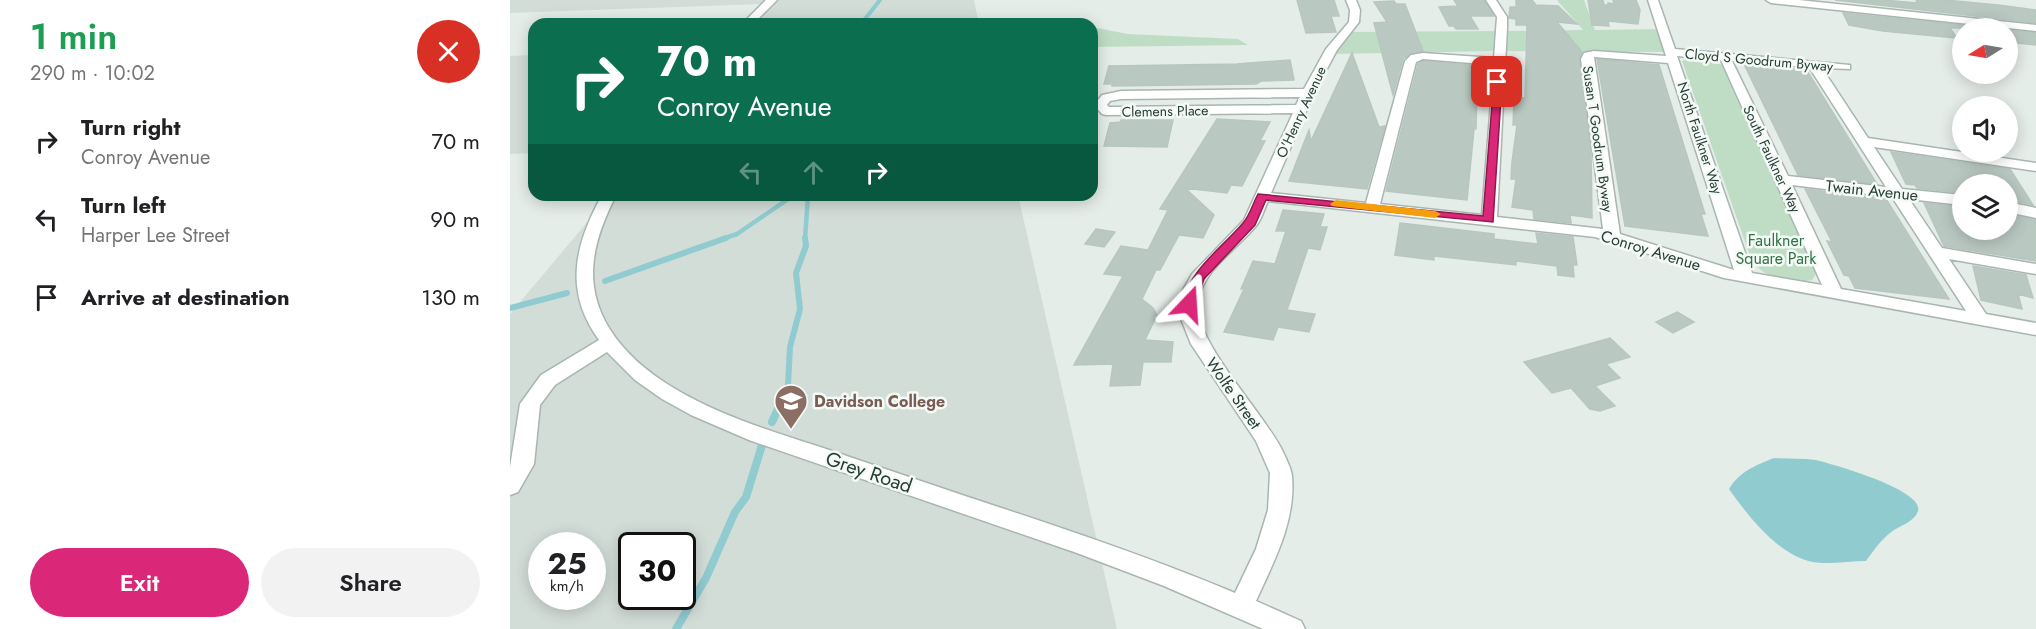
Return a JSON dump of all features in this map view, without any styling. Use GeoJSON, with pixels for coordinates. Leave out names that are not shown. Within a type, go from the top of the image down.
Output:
{"type":"FeatureCollection","features":[{"type":"Feature","properties":{"kind":"street"},"geometry":{"type":"LineString","coordinates":[[753,18],[772,0]]}},
{"type":"Feature","properties":{"kind":"street","name":"O'Henry Avenue"},"geometry":{"type":"LineString","coordinates":[[1262,196],[1308,93],[1332,49],[1354,22],[1355,10],[1351,0]]}},
{"type":"Feature","properties":{"kind":"street"},"geometry":{"type":"LineString","coordinates":[[1489,220],[1502,18],[1491,0]]}},
{"type":"Feature","properties":{"kind":"street","name":"North Faulkner Way"},"geometry":{"type":"LineString","coordinates":[[1653,0],[1745,277]]}},
{"type":"Feature","properties":{"kind":"street"},"geometry":{"type":"LineString","coordinates":[[1771,0],[1817,3],[2036,28]]}},
{"type":"Feature","properties":{"kind":"street","name":"Susan T Goodrum Byway"},"geometry":{"type":"LineString","coordinates":[[1612,236],[1588,55],[1672,56]]}},
{"type":"Feature","properties":{"kind":"street"},"geometry":{"type":"LineString","coordinates":[[1372,207],[1411,61],[1415,57],[1423,56],[1499,62]]}},
{"type":"Feature","properties":{"kind":"street","name":"Cloyd S Goodrum Byway"},"geometry":{"type":"LineString","coordinates":[[1672,56],[1725,57],[1846,67]]}},
{"type":"Feature","properties":{"kind":"street","name":"South Faulkner Way"},"geometry":{"type":"LineString","coordinates":[[1725,57],[1834,294]]}},
{"type":"Feature","properties":{"kind":"street"},"geometry":{"type":"LineString","coordinates":[[1813,64],[1980,319]]}},
{"type":"Feature","properties":{"kind":"street","name":"Clemens Place"},"geometry":{"type":"LineString","coordinates":[[1302,109],[1106,111],[1100,105],[1106,98],[1121,95],[1308,93]]}},
{"type":"Feature","properties":{"kind":"street"},"geometry":{"type":"LineString","coordinates":[[1864,142],[2036,167]]}},
{"type":"Feature","properties":{"kind":"street","name":"Twain Avenue"},"geometry":{"type":"LineString","coordinates":[[1782,180],[1952,199]]}},
{"type":"Feature","properties":{"kind":"street","name":"Conroy Avenue"},"geometry":{"type":"LineString","coordinates":[[1262,196],[1576,229],[1612,236],[1724,273],[2036,329]]}},
{"type":"Feature","properties":{"kind":"street","name":"Wolfe Street"},"geometry":{"type":"LineString","coordinates":[[1241,606],[1268,549],[1280,510],[1281,473],[1266,438],[1200,345],[1190,319],[1189,304],[1198,278],[1251,222],[1262,196]]}},
{"type":"Feature","properties":{"kind":"street","name":"Grey Road"},"geometry":{"type":"LineString","coordinates":[[606,201],[595,223],[584,267],[590,306],[609,342],[634,370],[665,393],[722,421],[1085,546],[1241,606],[1292,629]]}},
{"type":"Feature","properties":{"kind":"street"},"geometry":{"type":"LineString","coordinates":[[2018,209],[2036,213]]}},
{"type":"Feature","properties":{"kind":"street"},"geometry":{"type":"LineString","coordinates":[[1936,252],[2036,270]]}},
{"type":"Feature","properties":{"kind":"street"},"geometry":{"type":"LineString","coordinates":[[510,486],[523,464],[530,404],[548,380],[609,342]]}},
{"type":"Feature","properties":{"kind":"shaded area"},"geometry":{"type":"Polygon","coordinates":[[[510,0],[767,0],[762,4],[510,13],[510,0]]]}},
{"type":"Feature","properties":{"kind":"shaded area"},"geometry":{"type":"Polygon","coordinates":[[[776,0],[974,0],[978,18],[757,18],[776,0]]]}},
{"type":"Feature","properties":{"kind":"shaded area"},"geometry":{"type":"Polygon","coordinates":[[[528,55],[528,153],[510,154],[510,56],[528,55]]]}},
{"type":"Feature","properties":{"kind":"shaded area","name":"Davidson College"},"geometry":{"type":"Polygon","coordinates":[[[605,201],[1019,201],[1117,629],[510,629],[510,314],[605,201]]]}},
{"type":"Feature","properties":{"kind":"green space"},"geometry":{"type":"Polygon","coordinates":[[[1557,0],[1584,0],[1595,30],[1662,29],[1670,52],[1501,51],[1503,31],[1583,30],[1557,0]]]}},
{"type":"Feature","properties":{"kind":"green space"},"geometry":{"type":"Polygon","coordinates":[[[1098,28],[1128,34],[1238,39],[1248,45],[1098,47],[1098,28]]]}},
{"type":"Feature","properties":{"kind":"green space"},"geometry":{"type":"Polygon","coordinates":[[[1501,31],[1499,51],[1330,54],[1349,32],[1501,31]]]}},
{"type":"Feature","properties":{"kind":"green space","name":"Faulkner Square Park"},"geometry":{"type":"Polygon","coordinates":[[[1687,59],[1713,61],[1722,65],[1816,274],[1812,280],[1795,281],[1777,278],[1762,271],[1751,259],[1682,61],[1687,59]]]}},
{"type":"Feature","properties":{"kind":"water"},"geometry":{"type":"Polygon","coordinates":[[[1774,458],[1816,460],[1876,479],[1907,495],[1916,503],[1918,511],[1911,520],[1894,530],[1878,544],[1866,561],[1826,563],[1800,558],[1788,552],[1765,533],[1729,489],[1754,466],[1774,458]]]}},
{"type":"Feature","properties":{"kind":"building"},"geometry":{"type":"Polygon","coordinates":[[[1297,0],[1334,0],[1339,16],[1331,16],[1336,32],[1306,33],[1297,0]]]}},
{"type":"Feature","properties":{"kind":"building"},"geometry":{"type":"Polygon","coordinates":[[[1454,0],[1484,0],[1494,16],[1470,16],[1478,29],[1456,29],[1454,26],[1449,26],[1439,7],[1458,6],[1454,0]]]}},
{"type":"Feature","properties":{"kind":"building"},"geometry":{"type":"Polygon","coordinates":[[[1516,0],[1532,0],[1536,5],[1558,6],[1577,24],[1557,22],[1582,52],[1579,59],[1591,152],[1592,218],[1570,215],[1571,223],[1534,219],[1533,210],[1512,207],[1516,179],[1511,179],[1512,162],[1517,125],[1513,125],[1514,97],[1525,98],[1527,25],[1516,25],[1516,19],[1509,18],[1510,7],[1516,7],[1516,0]]]}},
{"type":"Feature","properties":{"kind":"building"},"geometry":{"type":"Polygon","coordinates":[[[1588,0],[1603,0],[1604,5],[1608,5],[1608,3],[1614,4],[1613,0],[1636,0],[1640,10],[1638,24],[1608,21],[1609,26],[1592,25],[1588,0]]]}},
{"type":"Feature","properties":{"kind":"building"},"geometry":{"type":"Polygon","coordinates":[[[1835,0],[1918,3],[1916,0],[1945,0],[2036,10],[2036,23],[2018,21],[2018,18],[1992,18],[1835,0]]]}},
{"type":"Feature","properties":{"kind":"building"},"geometry":{"type":"Polygon","coordinates":[[[1394,1],[1396,4],[1405,4],[1423,51],[1411,53],[1403,59],[1393,95],[1374,23],[1387,22],[1374,2],[1394,1]]]}},
{"type":"Feature","properties":{"kind":"building"},"geometry":{"type":"Polygon","coordinates":[[[1843,13],[1952,24],[1950,28],[1952,38],[1883,31],[1849,25],[1843,13]]]}},
{"type":"Feature","properties":{"kind":"building"},"geometry":{"type":"Polygon","coordinates":[[[2018,31],[2036,33],[2036,45],[2018,43],[2018,31]]]}},
{"type":"Feature","properties":{"kind":"building"},"geometry":{"type":"Polygon","coordinates":[[[1352,53],[1379,127],[1385,126],[1367,189],[1289,181],[1309,130],[1311,141],[1352,53]]]}},
{"type":"Feature","properties":{"kind":"building"},"geometry":{"type":"Polygon","coordinates":[[[1597,59],[1659,65],[1705,214],[1701,214],[1708,236],[1625,226],[1597,59]]]}},
{"type":"Feature","properties":{"kind":"building"},"geometry":{"type":"Polygon","coordinates":[[[1290,60],[1294,80],[1261,81],[1256,84],[1112,86],[1112,84],[1104,84],[1109,66],[1237,64],[1290,60]]]}},
{"type":"Feature","properties":{"kind":"building"},"geometry":{"type":"Polygon","coordinates":[[[1423,61],[1490,67],[1484,94],[1477,93],[1476,129],[1474,129],[1467,200],[1386,191],[1418,64],[1423,61]]]}},
{"type":"Feature","properties":{"kind":"building"},"geometry":{"type":"Polygon","coordinates":[[[1744,64],[1806,69],[1877,184],[1798,175],[1744,64]]]}},
{"type":"Feature","properties":{"kind":"building"},"geometry":{"type":"Polygon","coordinates":[[[1217,119],[1270,122],[1260,141],[1265,141],[1242,186],[1231,185],[1227,193],[1185,188],[1214,215],[1203,238],[1179,235],[1160,270],[1156,270],[1142,299],[1153,308],[1157,315],[1145,340],[1173,342],[1171,362],[1143,362],[1140,385],[1110,386],[1113,364],[1074,365],[1123,276],[1104,274],[1121,246],[1148,250],[1168,210],[1160,209],[1217,119]]]}},
{"type":"Feature","properties":{"kind":"building"},"geometry":{"type":"Polygon","coordinates":[[[1121,120],[1173,120],[1167,147],[1104,146],[1110,123],[1121,122],[1121,120]]]}},
{"type":"Feature","properties":{"kind":"building"},"geometry":{"type":"Polygon","coordinates":[[[1891,152],[2010,169],[2013,174],[1952,174],[1952,192],[1917,188],[1915,185],[1906,184],[1891,152]]]}},
{"type":"Feature","properties":{"kind":"building"},"geometry":{"type":"Polygon","coordinates":[[[2018,182],[2033,205],[2018,202],[2018,182]]]}},
{"type":"Feature","properties":{"kind":"building"},"geometry":{"type":"Polygon","coordinates":[[[1805,189],[1886,199],[1949,299],[1855,288],[1849,276],[1844,275],[1827,241],[1832,242],[1805,189]]]}},
{"type":"Feature","properties":{"kind":"building"},"geometry":{"type":"Polygon","coordinates":[[[1924,203],[1952,206],[1952,240],[2018,240],[2018,216],[2036,220],[2036,261],[1944,246],[1924,203]]]}},
{"type":"Feature","properties":{"kind":"building"},"geometry":{"type":"Polygon","coordinates":[[[1283,210],[1324,214],[1320,227],[1327,227],[1320,250],[1308,248],[1287,310],[1315,314],[1309,332],[1278,327],[1273,340],[1224,332],[1244,289],[1241,289],[1253,261],[1275,264],[1286,231],[1276,231],[1283,210]]]}},
{"type":"Feature","properties":{"kind":"building"},"geometry":{"type":"Polygon","coordinates":[[[1400,223],[1494,234],[1494,239],[1538,244],[1536,233],[1573,237],[1577,265],[1573,265],[1574,277],[1558,275],[1557,266],[1516,261],[1516,265],[1434,256],[1434,260],[1395,255],[1400,223]]]}},
{"type":"Feature","properties":{"kind":"building"},"geometry":{"type":"Polygon","coordinates":[[[1096,229],[1115,232],[1104,247],[1085,244],[1096,229]]]}},
{"type":"Feature","properties":{"kind":"building"},"geometry":{"type":"Polygon","coordinates":[[[1973,266],[2026,275],[2033,298],[2018,294],[2022,309],[1981,300],[1973,266]]]}},
{"type":"Feature","properties":{"kind":"building"},"geometry":{"type":"Polygon","coordinates":[[[1677,312],[1694,322],[1673,333],[1656,322],[1677,312]]]}},
{"type":"Feature","properties":{"kind":"building"},"geometry":{"type":"Polygon","coordinates":[[[1610,338],[1630,357],[1606,364],[1620,378],[1595,386],[1615,406],[1600,411],[1590,409],[1571,388],[1552,393],[1524,362],[1610,338]]]}},
{"type":"Feature","properties":{"kind":"waterway"},"geometry":{"type":"LineString","coordinates":[[866,18],[880,0]]}},
{"type":"Feature","properties":{"kind":"waterway"},"geometry":{"type":"LineString","coordinates":[[722,239],[737,234],[785,201]]}},
{"type":"Feature","properties":{"kind":"waterway"},"geometry":{"type":"LineString","coordinates":[[805,238],[808,201]]}},
{"type":"Feature","properties":{"kind":"waterway"},"geometry":{"type":"LineString","coordinates":[[605,281],[726,238]]}},
{"type":"Feature","properties":{"kind":"waterway"},"geometry":{"type":"LineString","coordinates":[[777,411],[788,385],[790,347],[800,309],[796,273],[806,246],[805,238]]}},
{"type":"Feature","properties":{"kind":"waterway"},"geometry":{"type":"LineString","coordinates":[[510,308],[567,293]]}},
{"type":"Feature","properties":{"kind":"waterway"},"geometry":{"type":"LineString","coordinates":[[772,422],[778,409]]}},
{"type":"Feature","properties":{"kind":"waterway"},"geometry":{"type":"LineString","coordinates":[[676,629],[706,578],[735,512],[746,497],[763,442]]}},
{"type":"Feature","properties":{"kind":"slow traffic"},"geometry":{"type":"LineString","coordinates":[[1336,204],[1435,214]]}},
{"type":"Feature","properties":{"kind":"place","name":"Davidson College"},"geometry":{"type":"Point","coordinates":[791,430]}},
{"type":"Feature","properties":{"kind":"route"},"geometry":{"type":"LineString","coordinates":[[1189,304],[1198,278],[1219,253],[1251,222],[1262,196],[1489,220],[1497,82]]}}]}
